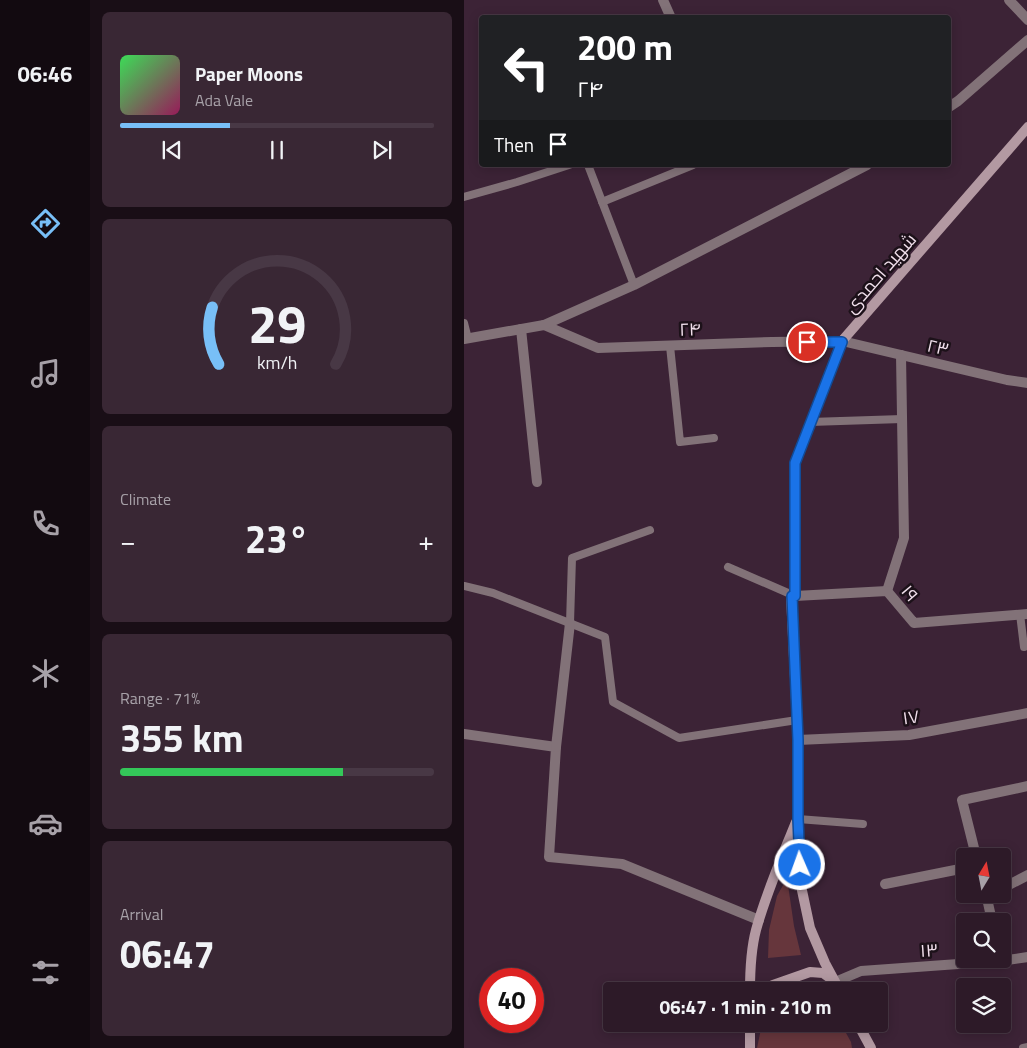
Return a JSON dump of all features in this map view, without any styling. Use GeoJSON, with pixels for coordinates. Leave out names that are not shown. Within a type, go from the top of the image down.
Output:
{"type":"FeatureCollection","features":[{"type":"Feature","properties":{"kind":"street"},"geometry":{"type":"LineString","coordinates":[[663,0],[670,15]]}},
{"type":"Feature","properties":{"kind":"street"},"geometry":{"type":"LineString","coordinates":[[1008,0],[1027,20]]}},
{"type":"Feature","properties":{"kind":"street"},"geometry":{"type":"LineString","coordinates":[[951,106],[1027,40]]}},
{"type":"Feature","properties":{"kind":"street","name":"شهید احمدی"},"geometry":{"type":"LineString","coordinates":[[835,982],[810,928],[800,881],[798,740],[792,596],[795,596],[795,463],[842,342],[1027,127]]}},
{"type":"Feature","properties":{"kind":"street"},"geometry":{"type":"LineString","coordinates":[[466,339],[544,325],[634,285],[863,167]]}},
{"type":"Feature","properties":{"kind":"street","name":"۲۴"},"geometry":{"type":"LineString","coordinates":[[544,325],[598,348],[772,342],[842,342]]}},
{"type":"Feature","properties":{"kind":"street"},"geometry":{"type":"LineString","coordinates":[[521,329],[537,482]]}},
{"type":"Feature","properties":{"kind":"street","name":"۲۳"},"geometry":{"type":"LineString","coordinates":[[842,342],[1027,383]]}},
{"type":"Feature","properties":{"kind":"street"},"geometry":{"type":"LineString","coordinates":[[887,591],[904,538],[901,355]]}},
{"type":"Feature","properties":{"kind":"street","name":"۱۹"},"geometry":{"type":"LineString","coordinates":[[795,596],[887,591],[914,623],[1024,614]]}},
{"type":"Feature","properties":{"kind":"street"},"geometry":{"type":"LineString","coordinates":[[570,623],[556,747],[549,857],[622,864],[759,920]]}},
{"type":"Feature","properties":{"kind":"street","name":"۱۷"},"geometry":{"type":"LineString","coordinates":[[798,740],[909,735],[1027,713]]}},
{"type":"Feature","properties":{"kind":"street"},"geometry":{"type":"LineString","coordinates":[[464,734],[556,747]]}},
{"type":"Feature","properties":{"kind":"street"},"geometry":{"type":"LineString","coordinates":[[974,848],[962,800],[1027,786]]}},
{"type":"Feature","properties":{"kind":"street","name":"شهید احمدی"},"geometry":{"type":"LineString","coordinates":[[751,982],[755,931],[770,884],[798,819]]}},
{"type":"Feature","properties":{"kind":"street"},"geometry":{"type":"LineString","coordinates":[[885,884],[956,870]]}},
{"type":"Feature","properties":{"kind":"street"},"geometry":{"type":"LineString","coordinates":[[1012,883],[1027,874]]}},
{"type":"Feature","properties":{"kind":"street","name":"۱۳"},"geometry":{"type":"LineString","coordinates":[[1011,959],[1027,957]]}},
{"type":"Feature","properties":{"kind":"street","name":"۱۳"},"geometry":{"type":"LineString","coordinates":[[835,982],[861,972],[956,964]]}},
{"type":"Feature","properties":{"kind":"street"},"geometry":{"type":"LineString","coordinates":[[781,982],[810,972],[823,973],[835,982]]}},
{"type":"Feature","properties":{"kind":"street"},"geometry":{"type":"LineString","coordinates":[[750,1032],[750,1048]]}},
{"type":"Feature","properties":{"kind":"street"},"geometry":{"type":"LineString","coordinates":[[862,1032],[871,1048]]}},
{"type":"Feature","properties":{"kind":"lane"},"geometry":{"type":"LineString","coordinates":[[464,197],[563,167]]}},
{"type":"Feature","properties":{"kind":"lane"},"geometry":{"type":"LineString","coordinates":[[589,167],[634,285]]}},
{"type":"Feature","properties":{"kind":"lane"},"geometry":{"type":"LineString","coordinates":[[602,202],[688,167]]}},
{"type":"Feature","properties":{"kind":"lane"},"geometry":{"type":"LineString","coordinates":[[464,323],[466,339]]}},
{"type":"Feature","properties":{"kind":"lane"},"geometry":{"type":"LineString","coordinates":[[670,346],[680,442],[714,438]]}},
{"type":"Feature","properties":{"kind":"lane"},"geometry":{"type":"LineString","coordinates":[[810,422],[902,419]]}},
{"type":"Feature","properties":{"kind":"lane"},"geometry":{"type":"LineString","coordinates":[[570,623],[572,558],[650,530]]}},
{"type":"Feature","properties":{"kind":"lane"},"geometry":{"type":"LineString","coordinates":[[728,567],[795,596]]}},
{"type":"Feature","properties":{"kind":"lane"},"geometry":{"type":"LineString","coordinates":[[464,586],[493,593],[605,637],[613,702],[679,738],[797,720]]}},
{"type":"Feature","properties":{"kind":"lane"},"geometry":{"type":"LineString","coordinates":[[1024,614],[1024,647]]}},
{"type":"Feature","properties":{"kind":"lane"},"geometry":{"type":"LineString","coordinates":[[798,819],[863,824]]}},
{"type":"Feature","properties":{"kind":"lane"},"geometry":{"type":"LineString","coordinates":[[1023,1048],[1027,1047]]}},
{"type":"Feature","properties":{"kind":"shaded area"},"geometry":{"type":"Polygon","coordinates":[[[787,878],[794,926],[801,955],[768,958],[769,930],[777,896],[787,878]]]}},
{"type":"Feature","properties":{"kind":"shaded area"},"geometry":{"type":"Polygon","coordinates":[[[760,1032],[845,1032],[852,1048],[757,1048],[760,1032]]]}},
{"type":"Feature","properties":{"kind":"route"},"geometry":{"type":"LineString","coordinates":[[800,865],[798,740],[792,596],[795,596],[795,463],[842,342],[807,342]]}}]}
